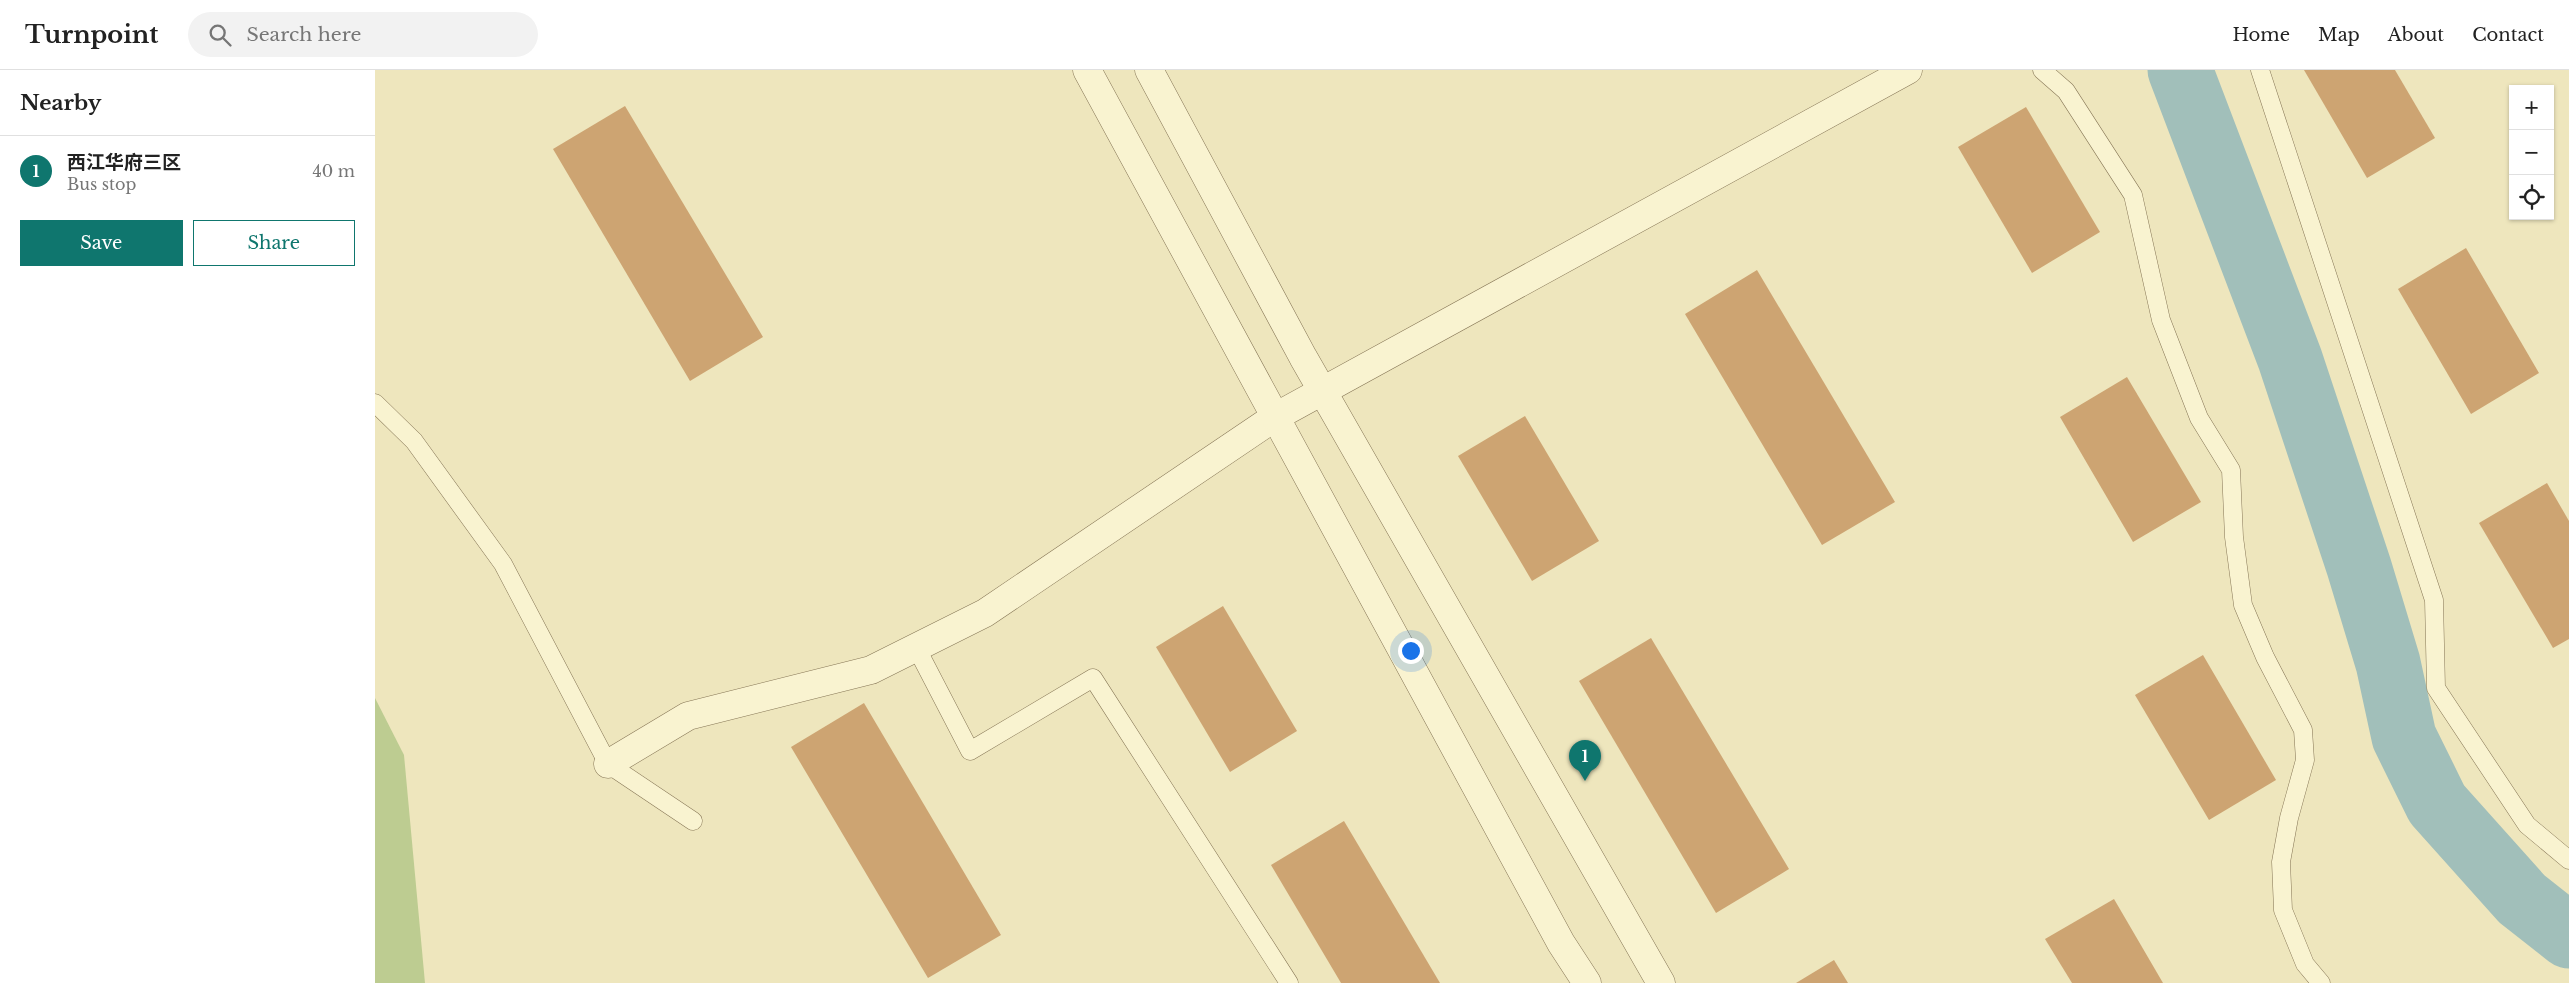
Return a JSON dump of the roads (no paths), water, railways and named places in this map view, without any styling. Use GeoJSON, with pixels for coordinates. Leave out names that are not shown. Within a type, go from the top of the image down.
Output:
{"type":"FeatureCollection","features":[{"type":"Feature","properties":{"kind":"street"},"geometry":{"type":"LineString","coordinates":[[1087,70],[1561,943],[1587,983]]}},
{"type":"Feature","properties":{"kind":"street"},"geometry":{"type":"LineString","coordinates":[[1149,70],[1323,391],[1661,983]]}},
{"type":"Feature","properties":{"kind":"street"},"geometry":{"type":"LineString","coordinates":[[607,764],[688,716],[871,670],[985,614],[1275,418],[1908,70]]}},
{"type":"Feature","properties":{"kind":"lane"},"geometry":{"type":"LineString","coordinates":[[2042,70],[2066,91],[2133,195],[2161,320],[2199,418],[2231,470],[2234,537],[2243,604],[2265,657],[2303,730],[2305,760],[2289,818],[2281,862],[2283,910],[2305,964],[2321,983]]}},
{"type":"Feature","properties":{"kind":"lane"},"geometry":{"type":"LineString","coordinates":[[2260,70],[2434,600],[2437,688],[2527,824],[2569,860]]}},
{"type":"Feature","properties":{"kind":"lane"},"geometry":{"type":"LineString","coordinates":[[375,403],[414,441],[503,564],[607,764],[693,821]]}},
{"type":"Feature","properties":{"kind":"lane"},"geometry":{"type":"LineString","coordinates":[[916,648],[970,750],[1093,678],[1289,983]]}},
{"type":"Feature","properties":{"kind":"waterway"},"geometry":{"type":"LineString","coordinates":[[2180,70],[2290,359],[2359,567],[2388,663],[2404,737],[2437,804],[2522,899],[2569,936]]}},
{"type":"Feature","properties":{"kind":"place","name":"西江华府三区"},"geometry":{"type":"Point","coordinates":[1585,781]}}]}
